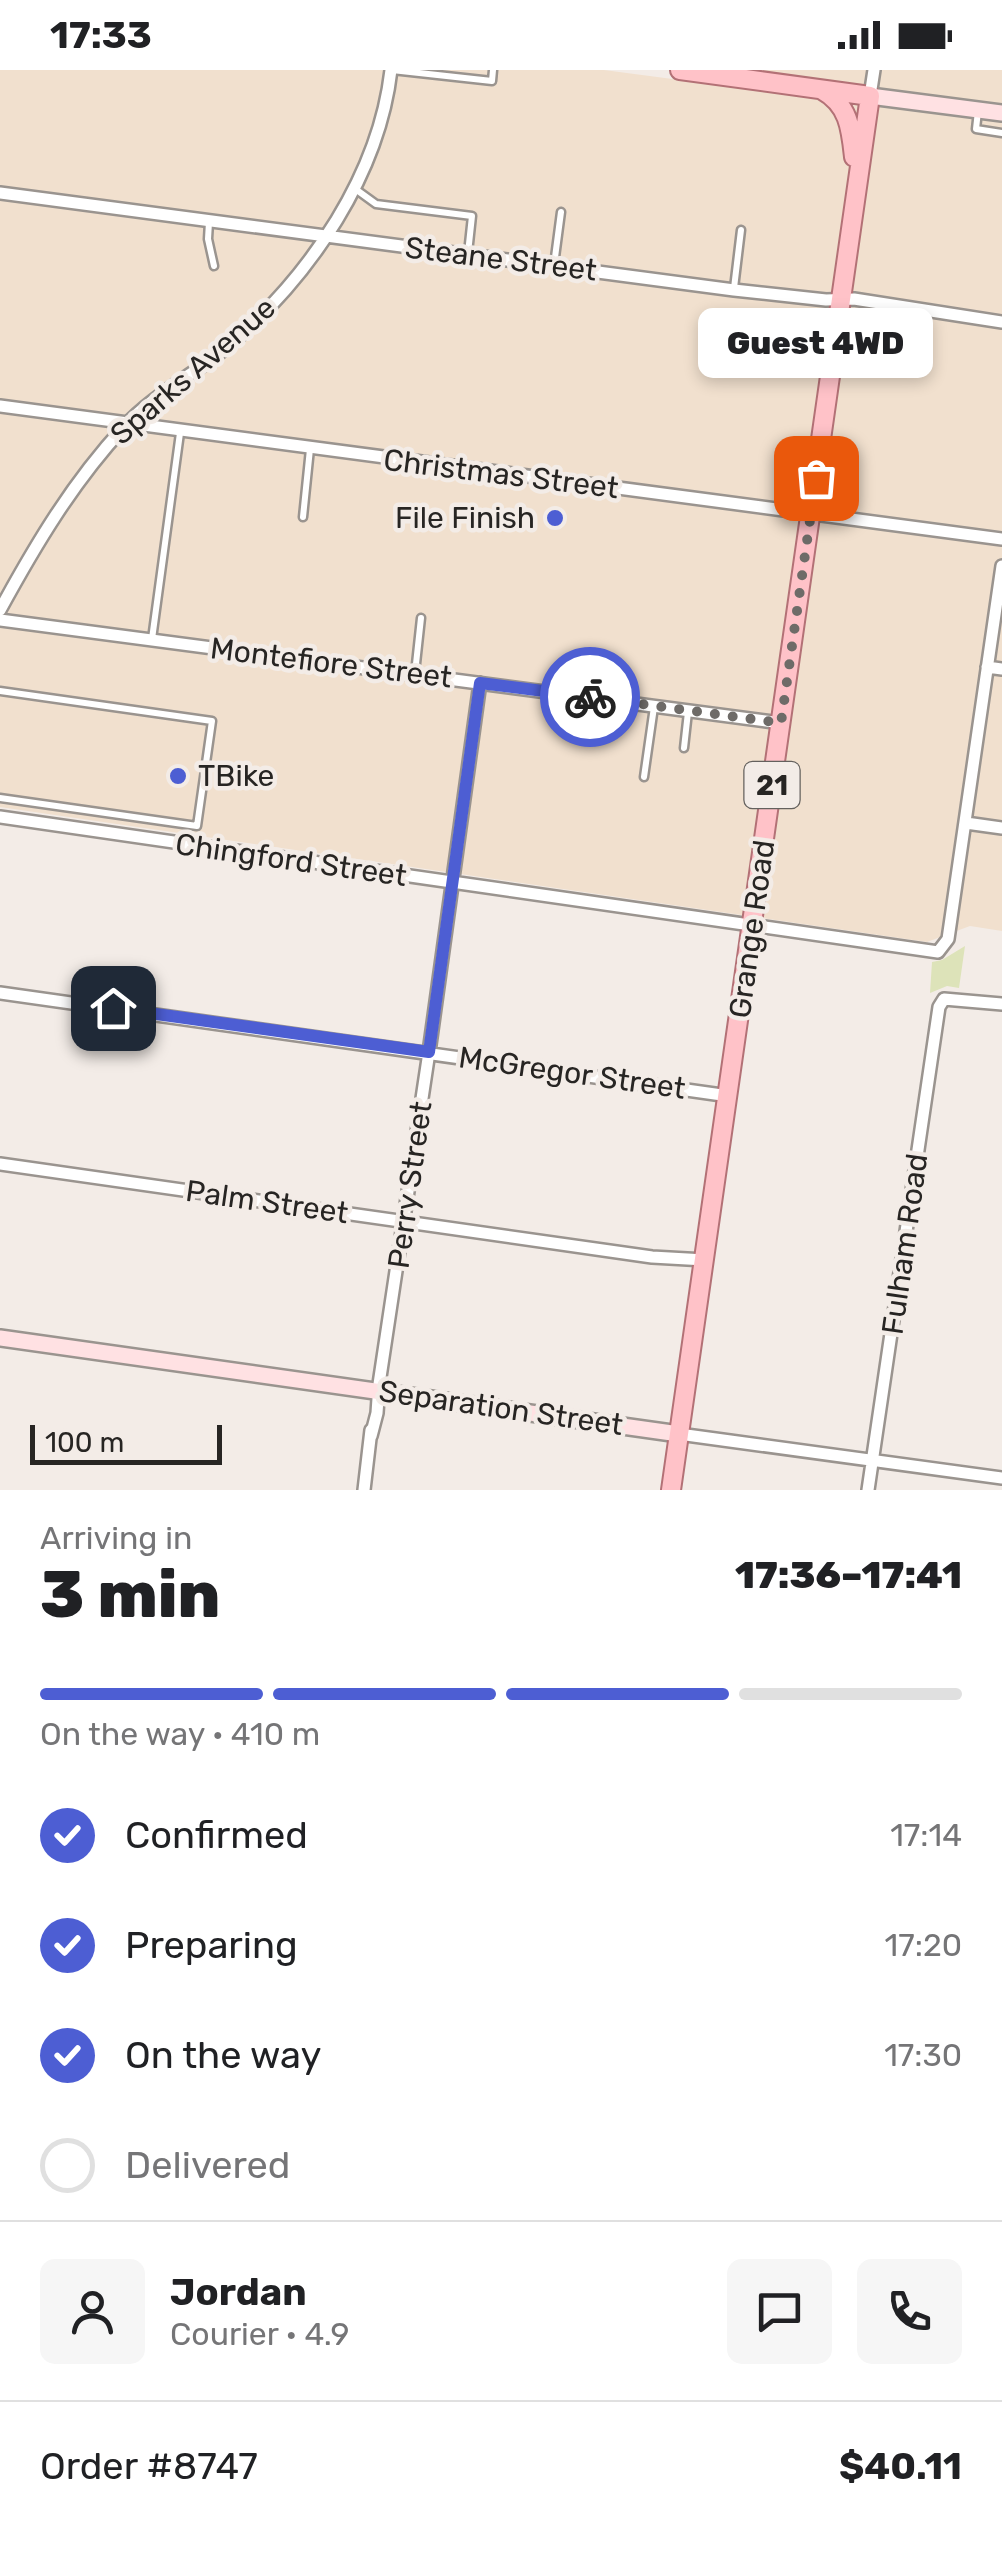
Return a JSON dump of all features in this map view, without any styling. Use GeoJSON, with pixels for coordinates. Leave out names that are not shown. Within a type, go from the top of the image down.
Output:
{"type":"FeatureCollection","features":[{"type":"Feature","properties":{"kind":"main road"},"geometry":{"type":"LineString","coordinates":[[680,70],[870,96]]}},
{"type":"Feature","properties":{"kind":"main road"},"geometry":{"type":"LineString","coordinates":[[820,89],[837,101],[849,120],[856,188]]}},
{"type":"Feature","properties":{"kind":"main road","name":"Grange Road"},"geometry":{"type":"LineString","coordinates":[[671,1490],[870,96]]}},
{"type":"Feature","properties":{"kind":"street","name":"Sparks Avenue"},"geometry":{"type":"LineString","coordinates":[[0,610],[39,538],[82,475],[127,423],[231,344],[304,268],[354,188],[388,100],[392,70]]}},
{"type":"Feature","properties":{"kind":"street","name":"Grange Road"},"geometry":{"type":"LineString","coordinates":[[870,96],[874,70]]}},
{"type":"Feature","properties":{"kind":"street"},"geometry":{"type":"LineString","coordinates":[[870,96],[1002,113]]}},
{"type":"Feature","properties":{"kind":"street","name":"Steane Street"},"geometry":{"type":"LineString","coordinates":[[0,193],[734,290],[854,298],[1002,322]]}},
{"type":"Feature","properties":{"kind":"street","name":"Christmas Street"},"geometry":{"type":"LineString","coordinates":[[0,406],[1002,539]]}},
{"type":"Feature","properties":{"kind":"street"},"geometry":{"type":"LineString","coordinates":[[1002,566],[966,823],[1002,828]]}},
{"type":"Feature","properties":{"kind":"street","name":"Montefiore Street"},"geometry":{"type":"LineString","coordinates":[[0,620],[781,723]]}},
{"type":"Feature","properties":{"kind":"street"},"geometry":{"type":"LineString","coordinates":[[987,667],[1002,669]]}},
{"type":"Feature","properties":{"kind":"street","name":"Perry Street"},"geometry":{"type":"LineString","coordinates":[[364,1490],[480,683]]}},
{"type":"Feature","properties":{"kind":"street","name":"Chingford Street"},"geometry":{"type":"LineString","coordinates":[[0,817],[938,952],[948,939],[966,823]]}},
{"type":"Feature","properties":{"kind":"street","name":"McGregor Street"},"geometry":{"type":"LineString","coordinates":[[0,993],[729,1096]]}},
{"type":"Feature","properties":{"kind":"street","name":"Fulham Road"},"geometry":{"type":"LineString","coordinates":[[868,1490],[939,1007],[944,999],[1002,1004]]}},
{"type":"Feature","properties":{"kind":"street","name":"Palm Street"},"geometry":{"type":"LineString","coordinates":[[0,1164],[704,1265]]}},
{"type":"Feature","properties":{"kind":"street","name":"Separation Street"},"geometry":{"type":"LineString","coordinates":[[0,1338],[1002,1478]]}},
{"type":"Feature","properties":{"kind":"lane"},"geometry":{"type":"LineString","coordinates":[[392,70],[492,82],[493,70]]}},
{"type":"Feature","properties":{"kind":"lane"},"geometry":{"type":"LineString","coordinates":[[978,110],[976,130],[1002,133]]}},
{"type":"Feature","properties":{"kind":"lane"},"geometry":{"type":"LineString","coordinates":[[354,188],[376,204],[472,216],[468,254]]}},
{"type":"Feature","properties":{"kind":"lane"},"geometry":{"type":"LineString","coordinates":[[554,266],[561,212]]}},
{"type":"Feature","properties":{"kind":"lane"},"geometry":{"type":"LineString","coordinates":[[209,221],[214,266]]}},
{"type":"Feature","properties":{"kind":"lane"},"geometry":{"type":"LineString","coordinates":[[734,290],[741,230]]}},
{"type":"Feature","properties":{"kind":"lane"},"geometry":{"type":"LineString","coordinates":[[152,640],[180,432]]}},
{"type":"Feature","properties":{"kind":"lane"},"geometry":{"type":"LineString","coordinates":[[302,517],[310,449]]}},
{"type":"Feature","properties":{"kind":"lane"},"geometry":{"type":"LineString","coordinates":[[414,674],[422,618]]}},
{"type":"Feature","properties":{"kind":"lane"},"geometry":{"type":"LineString","coordinates":[[0,691],[212,721],[197,826],[0,798]]}},
{"type":"Feature","properties":{"kind":"lane"},"geometry":{"type":"LineString","coordinates":[[644,777],[654,706]]}},
{"type":"Feature","properties":{"kind":"lane"},"geometry":{"type":"LineString","coordinates":[[684,748],[688,711]]}},
{"type":"Feature","properties":{"kind":"shaded area"},"geometry":{"type":"Polygon","coordinates":[[[0,70],[604,70],[718,85],[720,70],[1002,70],[1002,931],[970,926],[927,942],[0,807],[0,70]]]}},
{"type":"Feature","properties":{"kind":"green space"},"geometry":{"type":"Polygon","coordinates":[[[965,946],[959,988],[947,986],[930,993],[932,962],[965,946]]]}},
{"type":"Feature","properties":{"kind":"way so far"},"geometry":{"type":"LineString","coordinates":[[590,697],[781,723],[816,478]]}},
{"type":"Feature","properties":{"kind":"place","name":"Guest 4WD"},"geometry":{"type":"Point","coordinates":[816,478]}},
{"type":"Feature","properties":{"kind":"place","name":"File Finish"},"geometry":{"type":"Point","coordinates":[555,518]}},
{"type":"Feature","properties":{"kind":"place","name":"TBike"},"geometry":{"type":"Point","coordinates":[178,776]}},
{"type":"Feature","properties":{"kind":"route"},"geometry":{"type":"LineString","coordinates":[[113,1008],[429,1052],[480,683],[590,697]]}}]}
